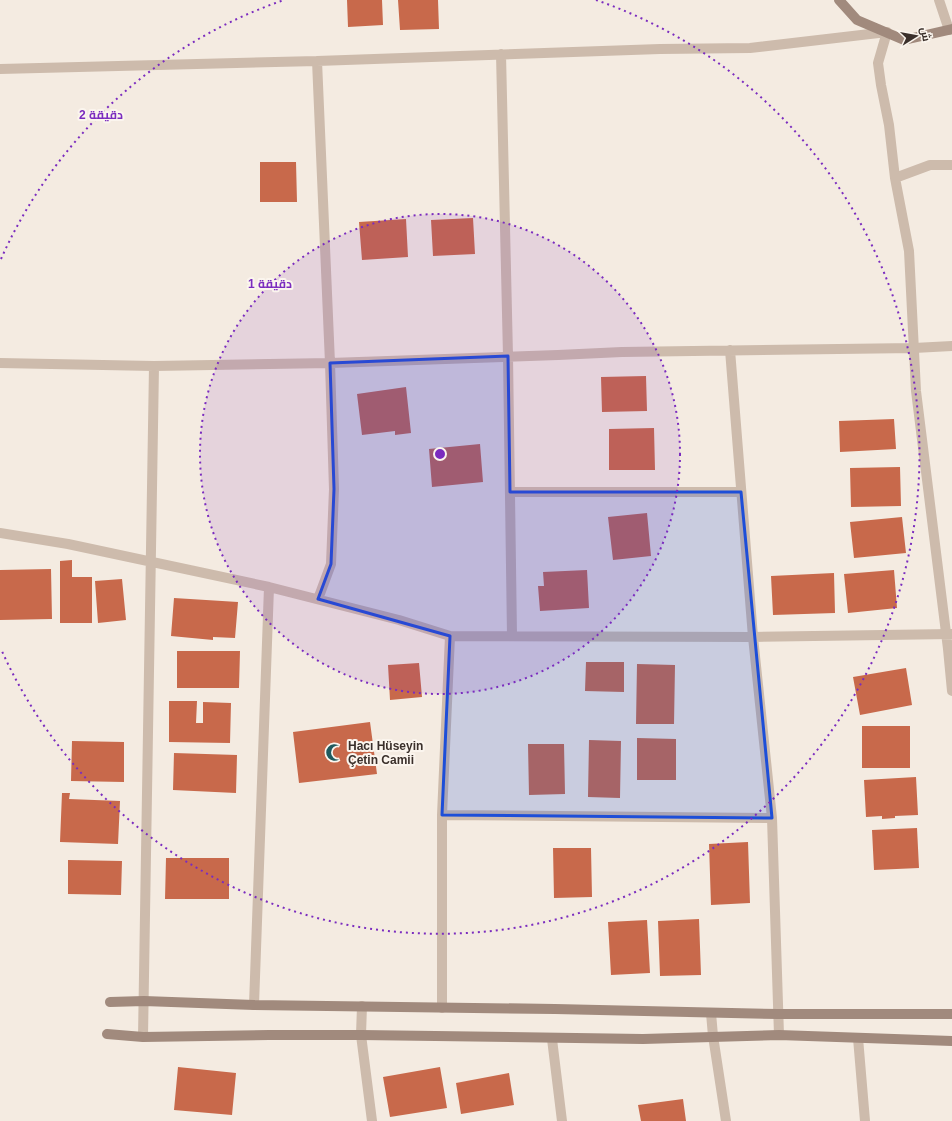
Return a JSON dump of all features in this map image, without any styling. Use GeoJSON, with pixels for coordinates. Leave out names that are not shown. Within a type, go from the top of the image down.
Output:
{"type":"FeatureCollection","features":[{"type":"Feature","properties":{"kind":"street"},"geometry":{"type":"LineString","coordinates":[[839,0],[857,20],[904,40],[950,29],[939,0]]}},
{"type":"Feature","properties":{"kind":"street"},"geometry":{"type":"LineString","coordinates":[[0,69],[317,61],[660,49],[750,48],[887,32]]}},
{"type":"Feature","properties":{"kind":"street"},"geometry":{"type":"LineString","coordinates":[[887,32],[878,63],[889,125],[895,178],[909,252],[916,391],[949,634],[952,691]]}},
{"type":"Feature","properties":{"kind":"street"},"geometry":{"type":"LineString","coordinates":[[502,54],[512,636]]}},
{"type":"Feature","properties":{"kind":"street"},"geometry":{"type":"LineString","coordinates":[[317,61],[334,490],[331,564],[318,599]]}},
{"type":"Feature","properties":{"kind":"street"},"geometry":{"type":"LineString","coordinates":[[895,178],[930,165],[952,165]]}},
{"type":"Feature","properties":{"kind":"street"},"geometry":{"type":"LineString","coordinates":[[0,363],[154,366],[330,363],[622,352],[914,348],[952,346]]}},
{"type":"Feature","properties":{"kind":"street"},"geometry":{"type":"LineString","coordinates":[[730,350],[753,637],[772,818],[779,1035]]}},
{"type":"Feature","properties":{"kind":"street"},"geometry":{"type":"LineString","coordinates":[[143,1037],[154,366]]}},
{"type":"Feature","properties":{"kind":"street"},"geometry":{"type":"LineString","coordinates":[[510,492],[741,492]]}},
{"type":"Feature","properties":{"kind":"street"},"geometry":{"type":"LineString","coordinates":[[0,533],[68,544],[269,587],[399,620],[450,636],[753,637],[949,634]]}},
{"type":"Feature","properties":{"kind":"street"},"geometry":{"type":"LineString","coordinates":[[254,1005],[269,587]]}},
{"type":"Feature","properties":{"kind":"street"},"geometry":{"type":"LineString","coordinates":[[442,1008],[442,815],[450,636]]}},
{"type":"Feature","properties":{"kind":"street"},"geometry":{"type":"LineString","coordinates":[[442,815],[772,818]]}},
{"type":"Feature","properties":{"kind":"street"},"geometry":{"type":"LineString","coordinates":[[110,1002],[144,1001],[254,1005],[778,1014],[952,1014]]}},
{"type":"Feature","properties":{"kind":"street"},"geometry":{"type":"LineString","coordinates":[[362,1006],[361,1035],[372,1121]]}},
{"type":"Feature","properties":{"kind":"street"},"geometry":{"type":"LineString","coordinates":[[711,1013],[726,1121]]}},
{"type":"Feature","properties":{"kind":"street"},"geometry":{"type":"LineString","coordinates":[[107,1034],[143,1037],[361,1035],[552,1039],[643,1039],[779,1035],[952,1041]]}},
{"type":"Feature","properties":{"kind":"street"},"geometry":{"type":"LineString","coordinates":[[858,1038],[865,1121]]}},
{"type":"Feature","properties":{"kind":"street"},"geometry":{"type":"LineString","coordinates":[[552,1039],[562,1121]]}},
{"type":"Feature","properties":{"kind":"highlighted area"},"geometry":{"type":"Polygon","coordinates":[[[508,356],[510,492],[741,492],[772,818],[442,815],[450,636],[318,599],[331,564],[334,489],[330,363],[508,356]]]}},
{"type":"Feature","properties":{"kind":"building"},"geometry":{"type":"Polygon","coordinates":[[[347,0],[382,0],[383,25],[348,27],[347,0]]]}},
{"type":"Feature","properties":{"kind":"building"},"geometry":{"type":"Polygon","coordinates":[[[398,0],[438,0],[439,29],[400,30],[398,0]]]}},
{"type":"Feature","properties":{"kind":"building"},"geometry":{"type":"Polygon","coordinates":[[[260,162],[296,162],[297,202],[260,202],[260,162]]]}},
{"type":"Feature","properties":{"kind":"building"},"geometry":{"type":"Polygon","coordinates":[[[473,218],[475,254],[433,256],[431,220],[473,218]]]}},
{"type":"Feature","properties":{"kind":"building"},"geometry":{"type":"Polygon","coordinates":[[[406,219],[408,257],[362,260],[359,222],[406,219]]]}},
{"type":"Feature","properties":{"kind":"building"},"geometry":{"type":"Polygon","coordinates":[[[646,376],[647,411],[602,412],[601,377],[646,376]]]}},
{"type":"Feature","properties":{"kind":"building"},"geometry":{"type":"Polygon","coordinates":[[[406,387],[411,433],[395,435],[395,431],[362,435],[357,394],[406,387]]]}},
{"type":"Feature","properties":{"kind":"building"},"geometry":{"type":"Polygon","coordinates":[[[894,419],[896,449],[840,452],[839,421],[894,419]]]}},
{"type":"Feature","properties":{"kind":"building"},"geometry":{"type":"Polygon","coordinates":[[[654,428],[655,470],[609,470],[609,429],[654,428]]]}},
{"type":"Feature","properties":{"kind":"building"},"geometry":{"type":"Polygon","coordinates":[[[480,444],[483,482],[432,487],[429,449],[480,444]]]}},
{"type":"Feature","properties":{"kind":"building"},"geometry":{"type":"Polygon","coordinates":[[[900,467],[901,506],[851,507],[850,468],[900,467]]]}},
{"type":"Feature","properties":{"kind":"building"},"geometry":{"type":"Polygon","coordinates":[[[647,513],[651,556],[613,560],[608,517],[647,513]]]}},
{"type":"Feature","properties":{"kind":"building"},"geometry":{"type":"Polygon","coordinates":[[[902,517],[906,553],[854,558],[850,522],[902,517]]]}},
{"type":"Feature","properties":{"kind":"building"},"geometry":{"type":"Polygon","coordinates":[[[72,560],[72,577],[92,577],[92,623],[60,623],[60,561],[72,560]]]}},
{"type":"Feature","properties":{"kind":"building"},"geometry":{"type":"Polygon","coordinates":[[[51,569],[52,619],[0,620],[0,570],[51,569]]]}},
{"type":"Feature","properties":{"kind":"building"},"geometry":{"type":"Polygon","coordinates":[[[587,570],[589,608],[540,611],[538,586],[544,586],[543,572],[587,570]]]}},
{"type":"Feature","properties":{"kind":"building"},"geometry":{"type":"Polygon","coordinates":[[[894,570],[897,608],[848,613],[844,574],[894,570]]]}},
{"type":"Feature","properties":{"kind":"building"},"geometry":{"type":"Polygon","coordinates":[[[834,573],[835,613],[773,615],[771,576],[834,573]]]}},
{"type":"Feature","properties":{"kind":"building"},"geometry":{"type":"Polygon","coordinates":[[[122,579],[126,620],[98,623],[95,581],[122,579]]]}},
{"type":"Feature","properties":{"kind":"building"},"geometry":{"type":"Polygon","coordinates":[[[174,598],[238,602],[235,638],[213,637],[213,640],[171,636],[174,598]]]}},
{"type":"Feature","properties":{"kind":"building"},"geometry":{"type":"Polygon","coordinates":[[[177,651],[240,651],[239,688],[177,688],[177,651]]]}},
{"type":"Feature","properties":{"kind":"building"},"geometry":{"type":"Polygon","coordinates":[[[586,662],[624,662],[624,692],[585,691],[586,662]]]}},
{"type":"Feature","properties":{"kind":"building"},"geometry":{"type":"Polygon","coordinates":[[[419,663],[422,697],[390,700],[388,665],[419,663]]]}},
{"type":"Feature","properties":{"kind":"building"},"geometry":{"type":"Polygon","coordinates":[[[637,664],[675,665],[674,724],[636,724],[637,664]]]}},
{"type":"Feature","properties":{"kind":"building"},"geometry":{"type":"Polygon","coordinates":[[[906,668],[912,705],[860,715],[853,677],[906,668]]]}},
{"type":"Feature","properties":{"kind":"building"},"geometry":{"type":"Polygon","coordinates":[[[169,701],[197,701],[196,723],[203,723],[203,702],[231,703],[230,743],[169,742],[169,701]]]}},
{"type":"Feature","properties":{"kind":"building","name":"Hacı Hüseyin Çetin Camii"},"geometry":{"type":"Polygon","coordinates":[[[370,722],[377,774],[299,783],[293,732],[370,722]]]}},
{"type":"Feature","properties":{"kind":"building"},"geometry":{"type":"Polygon","coordinates":[[[862,726],[910,726],[910,768],[862,768],[862,726]]]}},
{"type":"Feature","properties":{"kind":"building"},"geometry":{"type":"Polygon","coordinates":[[[637,738],[676,739],[676,780],[637,780],[637,738]]]}},
{"type":"Feature","properties":{"kind":"building"},"geometry":{"type":"Polygon","coordinates":[[[589,740],[621,741],[620,798],[588,797],[589,740]]]}},
{"type":"Feature","properties":{"kind":"building"},"geometry":{"type":"Polygon","coordinates":[[[72,741],[124,742],[124,782],[71,781],[72,741]]]}},
{"type":"Feature","properties":{"kind":"building"},"geometry":{"type":"Polygon","coordinates":[[[528,744],[564,744],[565,794],[529,795],[528,744]]]}},
{"type":"Feature","properties":{"kind":"building"},"geometry":{"type":"Polygon","coordinates":[[[174,753],[237,755],[236,793],[173,790],[174,753]]]}},
{"type":"Feature","properties":{"kind":"building"},"geometry":{"type":"Polygon","coordinates":[[[916,777],[918,815],[895,816],[895,818],[882,819],[882,816],[866,817],[864,780],[916,777]]]}},
{"type":"Feature","properties":{"kind":"building"},"geometry":{"type":"Polygon","coordinates":[[[62,793],[70,793],[69,799],[120,801],[118,844],[60,842],[62,793]]]}},
{"type":"Feature","properties":{"kind":"building"},"geometry":{"type":"Polygon","coordinates":[[[917,828],[919,868],[874,870],[872,830],[917,828]]]}},
{"type":"Feature","properties":{"kind":"building"},"geometry":{"type":"Polygon","coordinates":[[[748,842],[750,903],[711,905],[709,844],[748,842]]]}},
{"type":"Feature","properties":{"kind":"building"},"geometry":{"type":"Polygon","coordinates":[[[553,848],[591,848],[592,897],[554,898],[553,848]]]}},
{"type":"Feature","properties":{"kind":"building"},"geometry":{"type":"Polygon","coordinates":[[[166,858],[229,858],[229,899],[165,899],[166,858]]]}},
{"type":"Feature","properties":{"kind":"building"},"geometry":{"type":"Polygon","coordinates":[[[68,860],[122,861],[121,895],[68,894],[68,860]]]}},
{"type":"Feature","properties":{"kind":"building"},"geometry":{"type":"Polygon","coordinates":[[[699,919],[701,975],[660,976],[658,921],[699,919]]]}},
{"type":"Feature","properties":{"kind":"building"},"geometry":{"type":"Polygon","coordinates":[[[647,920],[650,973],[611,975],[608,922],[647,920]]]}},
{"type":"Feature","properties":{"kind":"building"},"geometry":{"type":"Polygon","coordinates":[[[178,1067],[236,1073],[232,1115],[174,1110],[178,1067]]]}},
{"type":"Feature","properties":{"kind":"building"},"geometry":{"type":"Polygon","coordinates":[[[440,1067],[447,1108],[390,1117],[383,1077],[440,1067]]]}},
{"type":"Feature","properties":{"kind":"building"},"geometry":{"type":"Polygon","coordinates":[[[509,1073],[514,1105],[461,1114],[456,1083],[509,1073]]]}},
{"type":"Feature","properties":{"kind":"building"},"geometry":{"type":"Polygon","coordinates":[[[683,1099],[686,1121],[641,1121],[638,1105],[683,1099]]]}},
{"type":"Feature","properties":{"kind":"place","name":"Hacı Hüseyin Çetin Camii"},"geometry":{"type":"Point","coordinates":[335,753]}}]}
